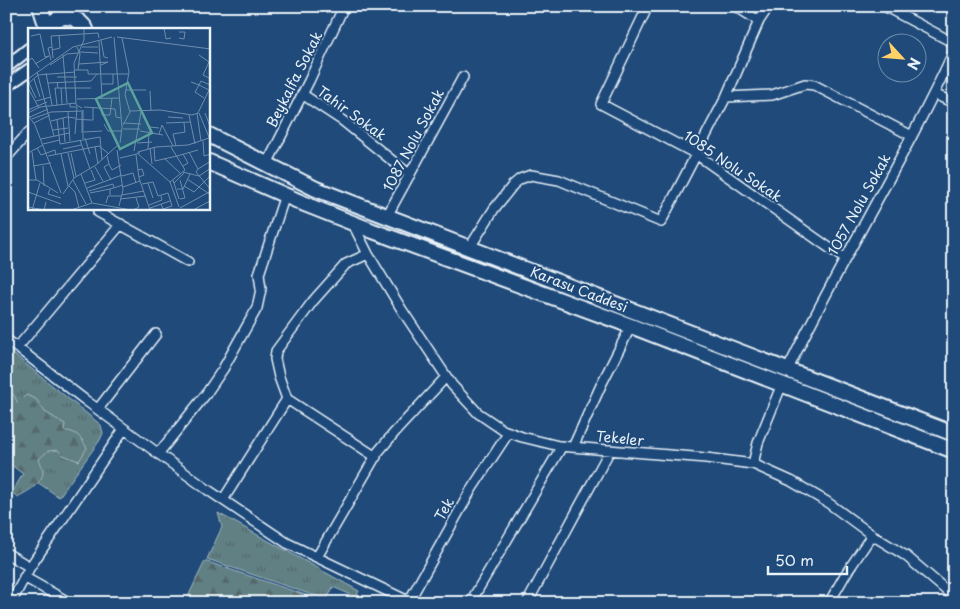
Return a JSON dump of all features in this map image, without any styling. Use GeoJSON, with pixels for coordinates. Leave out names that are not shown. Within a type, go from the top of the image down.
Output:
{"type":"FeatureCollection","features":[{"type":"Feature","properties":{"kind":"main road"},"geometry":{"type":"LineString","coordinates":[[40,6],[47,28]]}},
{"type":"Feature","properties":{"kind":"main road"},"geometry":{"type":"LineString","coordinates":[[68,6],[81,24]]}},
{"type":"Feature","properties":{"kind":"main road"},"geometry":{"type":"LineString","coordinates":[[48,28],[56,19],[63,17],[81,24]]}},
{"type":"Feature","properties":{"kind":"main road","name":"Karasu Caddesi"},"geometry":{"type":"LineString","coordinates":[[210,136],[316,189],[954,434]]}},
{"type":"Feature","properties":{"kind":"main road","name":"Karasu Caddesi"},"geometry":{"type":"LineString","coordinates":[[210,162],[352,222],[631,326],[954,451]]}},
{"type":"Feature","properties":{"kind":"street","name":"Beykalfa Sokak"},"geometry":{"type":"LineString","coordinates":[[267,164],[344,6]]}},
{"type":"Feature","properties":{"kind":"street","name":"1085 Nolu Sokak"},"geometry":{"type":"LineString","coordinates":[[648,6],[601,104],[696,154],[845,259]]}},
{"type":"Feature","properties":{"kind":"street"},"geometry":{"type":"LineString","coordinates":[[735,6],[759,21]]}},
{"type":"Feature","properties":{"kind":"street"},"geometry":{"type":"LineString","coordinates":[[470,247],[494,209],[513,185],[520,179],[531,175],[559,180],[661,222],[726,97],[759,21],[769,6]]}},
{"type":"Feature","properties":{"kind":"street"},"geometry":{"type":"LineString","coordinates":[[884,6],[954,43]]}},
{"type":"Feature","properties":{"kind":"street"},"geometry":{"type":"LineString","coordinates":[[6,67],[28,50]]}},
{"type":"Feature","properties":{"kind":"street","name":"1057 Nolu Sokak"},"geometry":{"type":"LineString","coordinates":[[788,369],[815,314],[934,94],[954,51]]}},
{"type":"Feature","properties":{"kind":"street"},"geometry":{"type":"LineString","coordinates":[[6,86],[28,71]]}},
{"type":"Feature","properties":{"kind":"street","name":"1087 Nolu Sokak"},"geometry":{"type":"LineString","coordinates":[[388,216],[462,77]]}},
{"type":"Feature","properties":{"kind":"street"},"geometry":{"type":"LineString","coordinates":[[726,97],[772,95],[805,84],[814,85],[912,136]]}},
{"type":"Feature","properties":{"kind":"street","name":"Tahir Sokak"},"geometry":{"type":"LineString","coordinates":[[302,94],[343,121],[410,175]]}},
{"type":"Feature","properties":{"kind":"street"},"geometry":{"type":"LineString","coordinates":[[934,94],[954,103]]}},
{"type":"Feature","properties":{"kind":"street"},"geometry":{"type":"LineString","coordinates":[[6,158],[28,133]]}},
{"type":"Feature","properties":{"kind":"street"},"geometry":{"type":"LineString","coordinates":[[158,454],[206,394],[250,322],[261,294],[262,282],[259,274],[285,195]]}},
{"type":"Feature","properties":{"kind":"street"},"geometry":{"type":"LineString","coordinates":[[98,212],[188,262]]}},
{"type":"Feature","properties":{"kind":"street","name":"Tekeler"},"geometry":{"type":"LineString","coordinates":[[352,222],[368,254],[446,377],[478,413],[509,432],[522,437],[562,446],[753,464],[791,481],[827,502],[872,535],[906,556],[954,597]]}},
{"type":"Feature","properties":{"kind":"street"},"geometry":{"type":"LineString","coordinates":[[18,348],[120,224]]}},
{"type":"Feature","properties":{"kind":"street"},"geometry":{"type":"LineString","coordinates":[[368,254],[346,264],[313,301],[276,351],[275,359],[287,399],[376,457]]}},
{"type":"Feature","properties":{"kind":"street"},"geometry":{"type":"LineString","coordinates":[[572,447],[631,326]]}},
{"type":"Feature","properties":{"kind":"street"},"geometry":{"type":"LineString","coordinates":[[98,409],[156,334]]}},
{"type":"Feature","properties":{"kind":"street"},"geometry":{"type":"LineString","coordinates":[[6,339],[158,454],[287,543],[408,602]]}},
{"type":"Feature","properties":{"kind":"street"},"geometry":{"type":"LineString","coordinates":[[317,557],[376,457],[395,432],[446,377]]}},
{"type":"Feature","properties":{"kind":"street"},"geometry":{"type":"LineString","coordinates":[[753,464],[758,443],[782,384]]}},
{"type":"Feature","properties":{"kind":"street"},"geometry":{"type":"LineString","coordinates":[[223,500],[287,399]]}},
{"type":"Feature","properties":{"kind":"street"},"geometry":{"type":"LineString","coordinates":[[11,603],[30,567],[124,429]]}},
{"type":"Feature","properties":{"kind":"street","name":"Tek"},"geometry":{"type":"LineString","coordinates":[[408,602],[471,490],[509,432]]}},
{"type":"Feature","properties":{"kind":"street"},"geometry":{"type":"LineString","coordinates":[[470,603],[562,446]]}},
{"type":"Feature","properties":{"kind":"street"},"geometry":{"type":"LineString","coordinates":[[527,603],[610,450]]}},
{"type":"Feature","properties":{"kind":"street"},"geometry":{"type":"LineString","coordinates":[[829,603],[872,535]]}},
{"type":"Feature","properties":{"kind":"street"},"geometry":{"type":"LineString","coordinates":[[6,553],[30,567]]}},
{"type":"Feature","properties":{"kind":"street"},"geometry":{"type":"LineString","coordinates":[[24,577],[70,603]]}},
{"type":"Feature","properties":{"kind":"green space"},"geometry":{"type":"Polygon","coordinates":[[[6,348],[101,425],[103,433],[100,440],[59,497],[6,461],[6,348]]]}},
{"type":"Feature","properties":{"kind":"green space"},"geometry":{"type":"Polygon","coordinates":[[[6,394],[13,394],[18,403],[26,395],[36,399],[45,412],[65,424],[64,431],[78,435],[87,448],[79,461],[63,455],[58,450],[48,451],[39,459],[43,471],[40,480],[34,487],[17,497],[12,492],[23,474],[6,461],[6,394]]]}},
{"type":"Feature","properties":{"kind":"green space"},"geometry":{"type":"Polygon","coordinates":[[[218,513],[359,591],[356,597],[333,587],[327,600],[207,559],[222,527],[218,513]]]}},
{"type":"Feature","properties":{"kind":"green space"},"geometry":{"type":"Polygon","coordinates":[[[205,561],[329,603],[185,603],[205,561]]]}}]}
